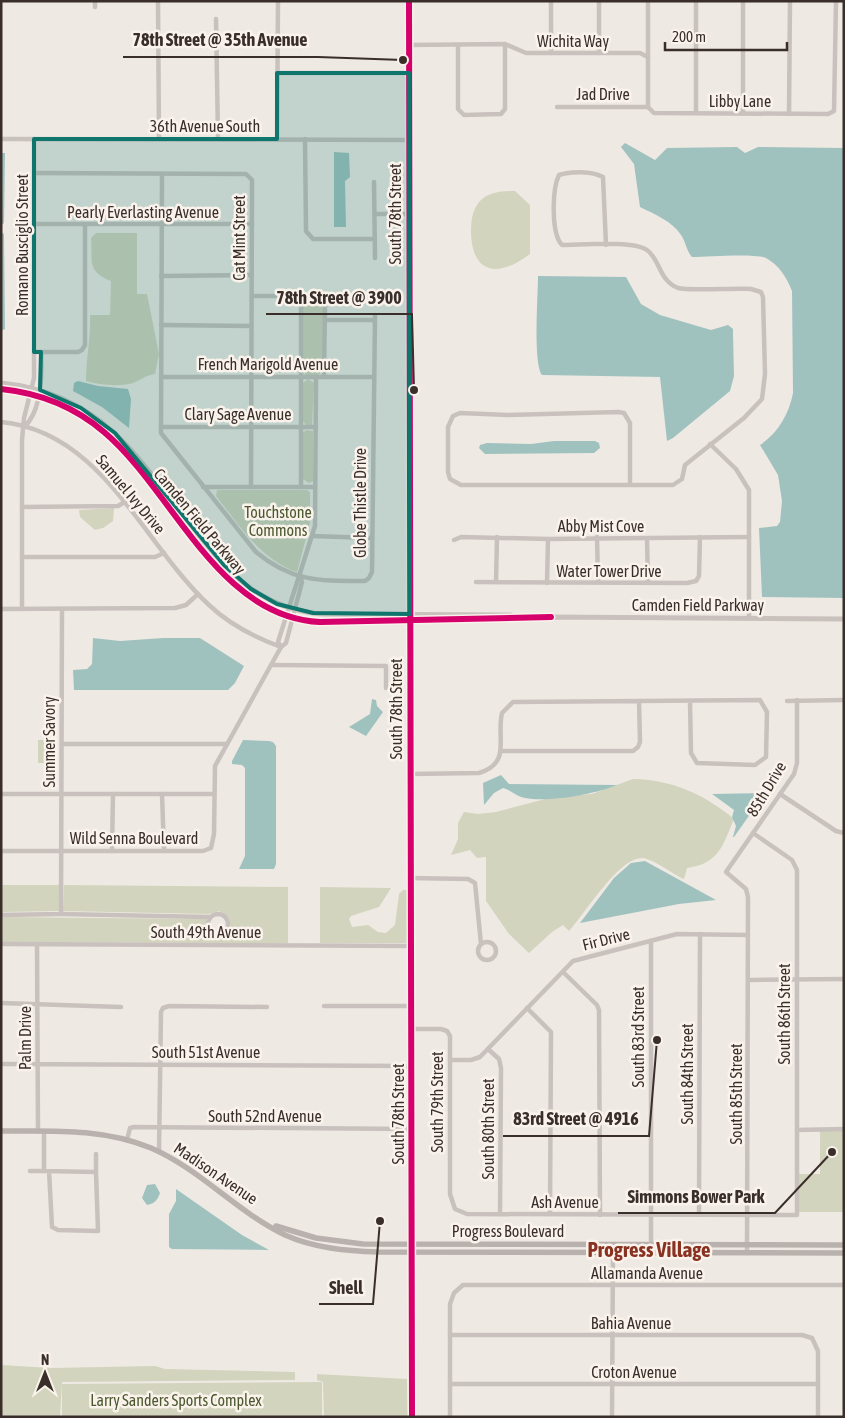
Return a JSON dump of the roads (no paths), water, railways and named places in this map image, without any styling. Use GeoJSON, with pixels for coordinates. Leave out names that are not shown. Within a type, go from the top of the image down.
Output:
{"type":"FeatureCollection","features":[{"type":"Feature","properties":{"kind":"main road","name":"Madison Avenue"},"geometry":{"type":"LineString","coordinates":[[1,1131],[88,1133],[127,1140],[159,1152],[180,1163],[286,1235],[331,1249],[351,1252],[412,1252]]}},
{"type":"Feature","properties":{"kind":"main road","name":"Madison Avenue"},"geometry":{"type":"LineString","coordinates":[[267,1223],[296,1233],[340,1242],[412,1244]]}},
{"type":"Feature","properties":{"kind":"main road","name":"Progress Boulevard"},"geometry":{"type":"LineString","coordinates":[[412,1244],[844,1245]]}},
{"type":"Feature","properties":{"kind":"main road"},"geometry":{"type":"LineString","coordinates":[[511,1252],[512,1244]]}},
{"type":"Feature","properties":{"kind":"main road","name":"Progress Boulevard"},"geometry":{"type":"LineString","coordinates":[[412,1252],[844,1253]]}},
{"type":"Feature","properties":{"kind":"street"},"geometry":{"type":"LineString","coordinates":[[95,1],[95,7]]}},
{"type":"Feature","properties":{"kind":"street"},"geometry":{"type":"LineString","coordinates":[[158,1],[159,139]]}},
{"type":"Feature","properties":{"kind":"street"},"geometry":{"type":"LineString","coordinates":[[277,139],[278,1]]}},
{"type":"Feature","properties":{"kind":"street","name":"South 78th Street"},"geometry":{"type":"LineString","coordinates":[[409,1],[409,774],[412,1417]]}},
{"type":"Feature","properties":{"kind":"street"},"geometry":{"type":"LineString","coordinates":[[551,1],[551,53]]}},
{"type":"Feature","properties":{"kind":"street"},"geometry":{"type":"LineString","coordinates":[[599,1],[599,53]]}},
{"type":"Feature","properties":{"kind":"street"},"geometry":{"type":"LineString","coordinates":[[648,1],[648,107]]}},
{"type":"Feature","properties":{"kind":"street"},"geometry":{"type":"LineString","coordinates":[[696,1],[696,113]]}},
{"type":"Feature","properties":{"kind":"street"},"geometry":{"type":"LineString","coordinates":[[743,1],[743,113]]}},
{"type":"Feature","properties":{"kind":"street"},"geometry":{"type":"LineString","coordinates":[[789,114],[790,1]]}},
{"type":"Feature","properties":{"kind":"street","name":"Libby Lane"},"geometry":{"type":"LineString","coordinates":[[648,107],[654,113],[828,114],[834,112],[836,1]]}},
{"type":"Feature","properties":{"kind":"street"},"geometry":{"type":"LineString","coordinates":[[216,19],[218,139]]}},
{"type":"Feature","properties":{"kind":"street"},"geometry":{"type":"LineString","coordinates":[[458,45],[458,108],[464,114],[501,114],[505,109],[505,44]]}},
{"type":"Feature","properties":{"kind":"street","name":"Wichita Way"},"geometry":{"type":"LineString","coordinates":[[409,45],[505,44],[526,53],[640,53],[648,57]]}},
{"type":"Feature","properties":{"kind":"street"},"geometry":{"type":"LineString","coordinates":[[277,73],[409,74]]}},
{"type":"Feature","properties":{"kind":"street","name":"Jad Drive"},"geometry":{"type":"LineString","coordinates":[[558,107],[648,107]]}},
{"type":"Feature","properties":{"kind":"street","name":"36th Avenue South"},"geometry":{"type":"LineString","coordinates":[[1,139],[409,140]]}},
{"type":"Feature","properties":{"kind":"street","name":"Romano Busciglio Street"},"geometry":{"type":"LineString","coordinates":[[22,609],[22,440],[25,426],[24,418],[32,391],[34,352],[34,139]]}},
{"type":"Feature","properties":{"kind":"street"},"geometry":{"type":"LineString","coordinates":[[305,139],[306,231],[308,236],[313,239],[374,238]]}},
{"type":"Feature","properties":{"kind":"street","name":"Cat Mint Street"},"geometry":{"type":"LineString","coordinates":[[35,173],[246,174],[252,180],[251,487]]}},
{"type":"Feature","properties":{"kind":"street"},"geometry":{"type":"LineString","coordinates":[[606,245],[603,177],[589,174],[566,173],[559,175],[555,183],[555,232],[557,240],[562,245],[606,245],[634,245],[647,250],[668,281],[678,288],[751,289],[761,292],[763,297],[765,374],[762,399],[744,418],[686,465],[679,483],[630,484],[455,483],[448,472],[449,422],[454,416],[460,414],[508,415],[610,411],[624,413],[630,423],[630,484]]}},
{"type":"Feature","properties":{"kind":"street","name":"Globe Thistle Drive"},"geometry":{"type":"LineString","coordinates":[[162,174],[161,427],[163,438],[256,552],[275,566],[300,577],[321,581],[365,581],[372,572],[374,318],[325,320]]}},
{"type":"Feature","properties":{"kind":"street"},"geometry":{"type":"LineString","coordinates":[[374,182],[375,258]]}},
{"type":"Feature","properties":{"kind":"street"},"geometry":{"type":"LineString","coordinates":[[374,214],[409,214]]}},
{"type":"Feature","properties":{"kind":"street","name":"Pearly Everlasting Avenue"},"geometry":{"type":"LineString","coordinates":[[35,224],[252,224]]}},
{"type":"Feature","properties":{"kind":"street"},"geometry":{"type":"LineString","coordinates":[[34,352],[78,352],[85,345],[85,224]]}},
{"type":"Feature","properties":{"kind":"street"},"geometry":{"type":"LineString","coordinates":[[161,276],[252,275]]}},
{"type":"Feature","properties":{"kind":"street"},"geometry":{"type":"LineString","coordinates":[[252,296],[317,296],[322,300],[325,305],[324,377]]}},
{"type":"Feature","properties":{"kind":"street"},"geometry":{"type":"LineString","coordinates":[[300,487],[301,296]]}},
{"type":"Feature","properties":{"kind":"street"},"geometry":{"type":"LineString","coordinates":[[161,326],[251,326]]}},
{"type":"Feature","properties":{"kind":"street","name":"Romano Busciglio Street"},"geometry":{"type":"LineString","coordinates":[[25,426],[31,420],[42,380],[41,352]]}},
{"type":"Feature","properties":{"kind":"street","name":"French Marigold Avenue"},"geometry":{"type":"LineString","coordinates":[[161,377],[374,377]]}},
{"type":"Feature","properties":{"kind":"street","name":"Wild Senna Boulevard"},"geometry":{"type":"LineString","coordinates":[[281,647],[278,642],[296,581],[300,577],[315,522],[316,377]]}},
{"type":"Feature","properties":{"kind":"street","name":"Camden Field Parkway"},"geometry":{"type":"LineString","coordinates":[[1,383],[74,404],[109,428],[131,450],[233,575],[258,594],[295,610],[323,614],[844,619]]}},
{"type":"Feature","properties":{"kind":"street","name":"Camden Field Parkway"},"geometry":{"type":"LineString","coordinates":[[1,389],[32,391]]}},
{"type":"Feature","properties":{"kind":"street","name":"Camden Field Parkway"},"geometry":{"type":"LineString","coordinates":[[39,393],[76,412],[108,436],[225,576],[256,600],[293,617],[315,621],[410,621],[552,617]]}},
{"type":"Feature","properties":{"kind":"street","name":"Samuel Ivy Drive"},"geometry":{"type":"LineString","coordinates":[[1,422],[25,426],[48,434],[72,448],[96,469],[198,594],[234,625],[281,647]]}},
{"type":"Feature","properties":{"kind":"street","name":"Clary Sage Avenue"},"geometry":{"type":"LineString","coordinates":[[161,427],[316,427]]}},
{"type":"Feature","properties":{"kind":"street"},"geometry":{"type":"LineString","coordinates":[[710,444],[736,469],[749,490],[749,618]]}},
{"type":"Feature","properties":{"kind":"street"},"geometry":{"type":"LineString","coordinates":[[203,487],[315,487]]}},
{"type":"Feature","properties":{"kind":"street"},"geometry":{"type":"LineString","coordinates":[[22,507],[118,506],[124,503]]}},
{"type":"Feature","properties":{"kind":"street"},"geometry":{"type":"LineString","coordinates":[[312,536],[372,538]]}},
{"type":"Feature","properties":{"kind":"street","name":"Abby Mist Cove"},"geometry":{"type":"LineString","coordinates":[[454,540],[461,537],[647,539],[750,537]]}},
{"type":"Feature","properties":{"kind":"street"},"geometry":{"type":"LineString","coordinates":[[496,582],[497,537]]}},
{"type":"Feature","properties":{"kind":"street"},"geometry":{"type":"LineString","coordinates":[[597,537],[598,581]]}},
{"type":"Feature","properties":{"kind":"street","name":"Water Tower Drive"},"geometry":{"type":"LineString","coordinates":[[476,582],[547,583],[598,581],[687,584],[696,581],[699,576],[700,537]]}},
{"type":"Feature","properties":{"kind":"street"},"geometry":{"type":"LineString","coordinates":[[547,583],[548,539]]}},
{"type":"Feature","properties":{"kind":"street"},"geometry":{"type":"LineString","coordinates":[[647,539],[648,583]]}},
{"type":"Feature","properties":{"kind":"street"},"geometry":{"type":"LineString","coordinates":[[22,557],[155,557],[164,553]]}},
{"type":"Feature","properties":{"kind":"street","name":"Wild Senna Boulevard"},"geometry":{"type":"LineString","coordinates":[[1,851],[203,851],[211,848],[213,843],[215,766],[281,647],[286,644],[302,582],[300,577]]}},
{"type":"Feature","properties":{"kind":"street"},"geometry":{"type":"LineString","coordinates":[[1,609],[175,608],[186,605],[198,594]]}},
{"type":"Feature","properties":{"kind":"street","name":"Summer Savory"},"geometry":{"type":"LineString","coordinates":[[61,914],[62,609]]}},
{"type":"Feature","properties":{"kind":"street"},"geometry":{"type":"LineString","coordinates":[[272,665],[386,666],[386,688]]}},
{"type":"Feature","properties":{"kind":"street"},"geometry":{"type":"LineString","coordinates":[[409,774],[479,773],[495,766],[501,751],[502,713],[513,702],[760,700],[767,712],[766,757],[755,765],[697,764],[690,753],[690,701]]}},
{"type":"Feature","properties":{"kind":"street"},"geometry":{"type":"LineString","coordinates":[[786,700],[844,700]]}},
{"type":"Feature","properties":{"kind":"street","name":"85th Drive"},"geometry":{"type":"LineString","coordinates":[[748,935],[748,896],[746,889],[726,872],[740,855],[794,774],[797,763],[797,700]]}},
{"type":"Feature","properties":{"kind":"street"},"geometry":{"type":"LineString","coordinates":[[501,751],[633,751],[638,748],[640,742],[640,701]]}},
{"type":"Feature","properties":{"kind":"street"},"geometry":{"type":"LineString","coordinates":[[62,744],[227,744]]}},
{"type":"Feature","properties":{"kind":"street"},"geometry":{"type":"LineString","coordinates":[[1,794],[214,794]]}},
{"type":"Feature","properties":{"kind":"street"},"geometry":{"type":"LineString","coordinates":[[112,851],[113,794]]}},
{"type":"Feature","properties":{"kind":"street"},"geometry":{"type":"LineString","coordinates":[[162,794],[164,851]]}},
{"type":"Feature","properties":{"kind":"street"},"geometry":{"type":"LineString","coordinates":[[780,794],[836,831],[844,833]]}},
{"type":"Feature","properties":{"kind":"street","name":"South 86th Street"},"geometry":{"type":"LineString","coordinates":[[753,833],[792,860],[796,870],[797,1215]]}},
{"type":"Feature","properties":{"kind":"street"},"geometry":{"type":"LineString","coordinates":[[410,878],[468,879],[475,883],[481,944],[478,950],[479,956],[483,960],[492,960],[496,955],[495,946],[490,942],[481,944]]}},
{"type":"Feature","properties":{"kind":"street"},"geometry":{"type":"LineString","coordinates":[[1,915],[61,914],[209,917],[219,913],[225,916],[228,922],[227,929],[218,934],[212,932],[207,924],[209,917]]}},
{"type":"Feature","properties":{"kind":"street","name":"Fir Drive"},"geometry":{"type":"LineString","coordinates":[[450,1060],[471,1060],[480,1057],[573,961],[580,958],[677,934],[748,935]]}},
{"type":"Feature","properties":{"kind":"street","name":"South 84th Street"},"geometry":{"type":"LineString","coordinates":[[699,1214],[700,934]]}},
{"type":"Feature","properties":{"kind":"street","name":"South 85th Street"},"geometry":{"type":"LineString","coordinates":[[747,1253],[750,980],[748,935]]}},
{"type":"Feature","properties":{"kind":"street","name":"South 83rd Street"},"geometry":{"type":"LineString","coordinates":[[651,941],[651,1253]]}},
{"type":"Feature","properties":{"kind":"street","name":"South 49th Avenue"},"geometry":{"type":"LineString","coordinates":[[1,944],[411,946]]}},
{"type":"Feature","properties":{"kind":"street","name":"Palm Drive"},"geometry":{"type":"LineString","coordinates":[[37,944],[38,1063],[41,1131],[51,1225],[54,1229],[61,1231],[98,1231],[96,1172]]}},
{"type":"Feature","properties":{"kind":"street"},"geometry":{"type":"LineString","coordinates":[[563,972],[599,1010],[600,1215]]}},
{"type":"Feature","properties":{"kind":"street"},"geometry":{"type":"LineString","coordinates":[[750,980],[844,979]]}},
{"type":"Feature","properties":{"kind":"street"},"geometry":{"type":"LineString","coordinates":[[1,1003],[37,1006],[121,1007]]}},
{"type":"Feature","properties":{"kind":"street"},"geometry":{"type":"LineString","coordinates":[[159,1152],[161,1128],[161,1012],[163,1008],[169,1006],[267,1007]]}},
{"type":"Feature","properties":{"kind":"street"},"geometry":{"type":"LineString","coordinates":[[324,1006],[411,1006]]}},
{"type":"Feature","properties":{"kind":"street"},"geometry":{"type":"LineString","coordinates":[[527,1008],[551,1032],[550,1214]]}},
{"type":"Feature","properties":{"kind":"street","name":"South 79th Street"},"geometry":{"type":"LineString","coordinates":[[411,1029],[441,1029],[447,1031],[450,1036],[450,1194],[455,1209]]}},
{"type":"Feature","properties":{"kind":"street","name":"South 80th Street"},"geometry":{"type":"LineString","coordinates":[[488,1048],[499,1059],[501,1068],[500,1214]]}},
{"type":"Feature","properties":{"kind":"street","name":"South 51st Avenue"},"geometry":{"type":"LineString","coordinates":[[1,1064],[411,1066]]}},
{"type":"Feature","properties":{"kind":"street","name":"South 52nd Avenue"},"geometry":{"type":"LineString","coordinates":[[127,1140],[132,1127],[411,1129]]}},
{"type":"Feature","properties":{"kind":"street"},"geometry":{"type":"LineString","coordinates":[[797,1130],[844,1129]]}},
{"type":"Feature","properties":{"kind":"street"},"geometry":{"type":"LineString","coordinates":[[30,1171],[96,1172],[96,1154]]}},
{"type":"Feature","properties":{"kind":"street","name":"Ash Avenue"},"geometry":{"type":"LineString","coordinates":[[455,1209],[467,1214],[797,1215]]}},
{"type":"Feature","properties":{"kind":"street"},"geometry":{"type":"LineString","coordinates":[[612,1245],[612,1417]]}},
{"type":"Feature","properties":{"kind":"street","name":"Allamanda Avenue"},"geometry":{"type":"LineString","coordinates":[[450,1335],[450,1304],[454,1293],[463,1285],[844,1285]]}},
{"type":"Feature","properties":{"kind":"street"},"geometry":{"type":"LineString","coordinates":[[450,1335],[450,1417]]}},
{"type":"Feature","properties":{"kind":"street","name":"Bahia Avenue"},"geometry":{"type":"LineString","coordinates":[[450,1335],[802,1335],[812,1338],[818,1351],[818,1384]]}},
{"type":"Feature","properties":{"kind":"street","name":"Croton Avenue"},"geometry":{"type":"LineString","coordinates":[[450,1384],[818,1384]]}},
{"type":"Feature","properties":{"kind":"street"},"geometry":{"type":"LineString","coordinates":[[818,1384],[818,1417]]}},
{"type":"Feature","properties":{"kind":"water"},"geometry":{"type":"Polygon","coordinates":[[[625,143],[655,160],[667,148],[737,147],[745,153],[758,147],[844,148],[844,598],[762,597],[759,528],[777,526],[780,522],[782,501],[778,475],[760,445],[772,435],[782,422],[789,408],[793,393],[792,291],[790,286],[779,268],[766,258],[741,255],[692,257],[683,238],[673,226],[640,207],[634,164],[621,147],[625,143]]]}},
{"type":"Feature","properties":{"kind":"water"},"geometry":{"type":"Polygon","coordinates":[[[334,152],[349,153],[350,177],[345,181],[346,227],[334,227],[334,152]]]}},
{"type":"Feature","properties":{"kind":"water"},"geometry":{"type":"Polygon","coordinates":[[[1,153],[5,153],[4,223],[1,226],[1,153]]]}},
{"type":"Feature","properties":{"kind":"water"},"geometry":{"type":"Polygon","coordinates":[[[1,232],[4,234],[5,329],[1,331],[1,232]]]}},
{"type":"Feature","properties":{"kind":"water"},"geometry":{"type":"Polygon","coordinates":[[[538,276],[626,277],[641,304],[660,315],[711,330],[728,325],[733,329],[734,376],[730,391],[667,441],[660,377],[542,375],[539,368],[537,343],[538,276]]]}},
{"type":"Feature","properties":{"kind":"water"},"geometry":{"type":"Polygon","coordinates":[[[78,381],[98,386],[128,389],[131,399],[129,428],[102,407],[73,391],[74,383],[78,381]]]}},
{"type":"Feature","properties":{"kind":"water"},"geometry":{"type":"Polygon","coordinates":[[[554,441],[595,441],[599,443],[600,448],[594,453],[485,454],[479,448],[480,445],[487,443],[531,444],[554,441]]]}},
{"type":"Feature","properties":{"kind":"water"},"geometry":{"type":"Polygon","coordinates":[[[93,638],[120,641],[200,638],[244,666],[235,683],[228,690],[74,690],[73,670],[87,669],[92,664],[93,638]]]}},
{"type":"Feature","properties":{"kind":"water"},"geometry":{"type":"Polygon","coordinates":[[[372,699],[376,700],[377,706],[383,712],[366,736],[349,727],[370,714],[372,699]]]}},
{"type":"Feature","properties":{"kind":"water"},"geometry":{"type":"Polygon","coordinates":[[[243,740],[269,741],[273,742],[276,746],[276,864],[274,869],[239,869],[245,856],[245,768],[242,765],[232,764],[232,761],[243,740]]]}},
{"type":"Feature","properties":{"kind":"water"},"geometry":{"type":"Polygon","coordinates":[[[501,775],[509,784],[617,785],[583,795],[556,799],[521,797],[503,788],[494,793],[484,805],[483,783],[501,775]]]}},
{"type":"Feature","properties":{"kind":"water"},"geometry":{"type":"Polygon","coordinates":[[[765,793],[733,837],[736,826],[732,817],[734,810],[712,794],[765,793]]]}},
{"type":"Feature","properties":{"kind":"water"},"geometry":{"type":"Polygon","coordinates":[[[645,861],[716,900],[679,904],[580,923],[614,878],[631,863],[645,861]]]}},
{"type":"Feature","properties":{"kind":"water"},"geometry":{"type":"Polygon","coordinates":[[[155,1184],[160,1193],[155,1201],[147,1205],[142,1198],[147,1185],[155,1184]]]}},
{"type":"Feature","properties":{"kind":"water"},"geometry":{"type":"Polygon","coordinates":[[[176,1189],[242,1235],[269,1250],[172,1249],[169,1247],[169,1214],[176,1201],[176,1189]]]}},
{"type":"Feature","properties":{"kind":"place","name":"78th Street @ 35th Avenue"},"geometry":{"type":"Point","coordinates":[403,60]}},
{"type":"Feature","properties":{"kind":"place","name":"78th Street @ 3900"},"geometry":{"type":"Point","coordinates":[414,390]}},
{"type":"Feature","properties":{"kind":"place","name":"83rd Street @ 4916"},"geometry":{"type":"Point","coordinates":[657,1040]}},
{"type":"Feature","properties":{"kind":"place","name":"Simmons Bower Park"},"geometry":{"type":"Point","coordinates":[832,1152]}},
{"type":"Feature","properties":{"kind":"place","name":"Shell"},"geometry":{"type":"Point","coordinates":[380,1221]}},
{"type":"Feature","properties":{"kind":"district","name":"Progress Village"},"geometry":{"type":"Point","coordinates":[649,1249]}},
{"type":"Feature","properties":{"kind":"park label","name":"Touchstone Commons"},"geometry":{"type":"Point","coordinates":[278,521]}},
{"type":"Feature","properties":{"kind":"park label","name":"Larry Sanders Sports Complex"},"geometry":{"type":"Point","coordinates":[176,1400]}}]}
